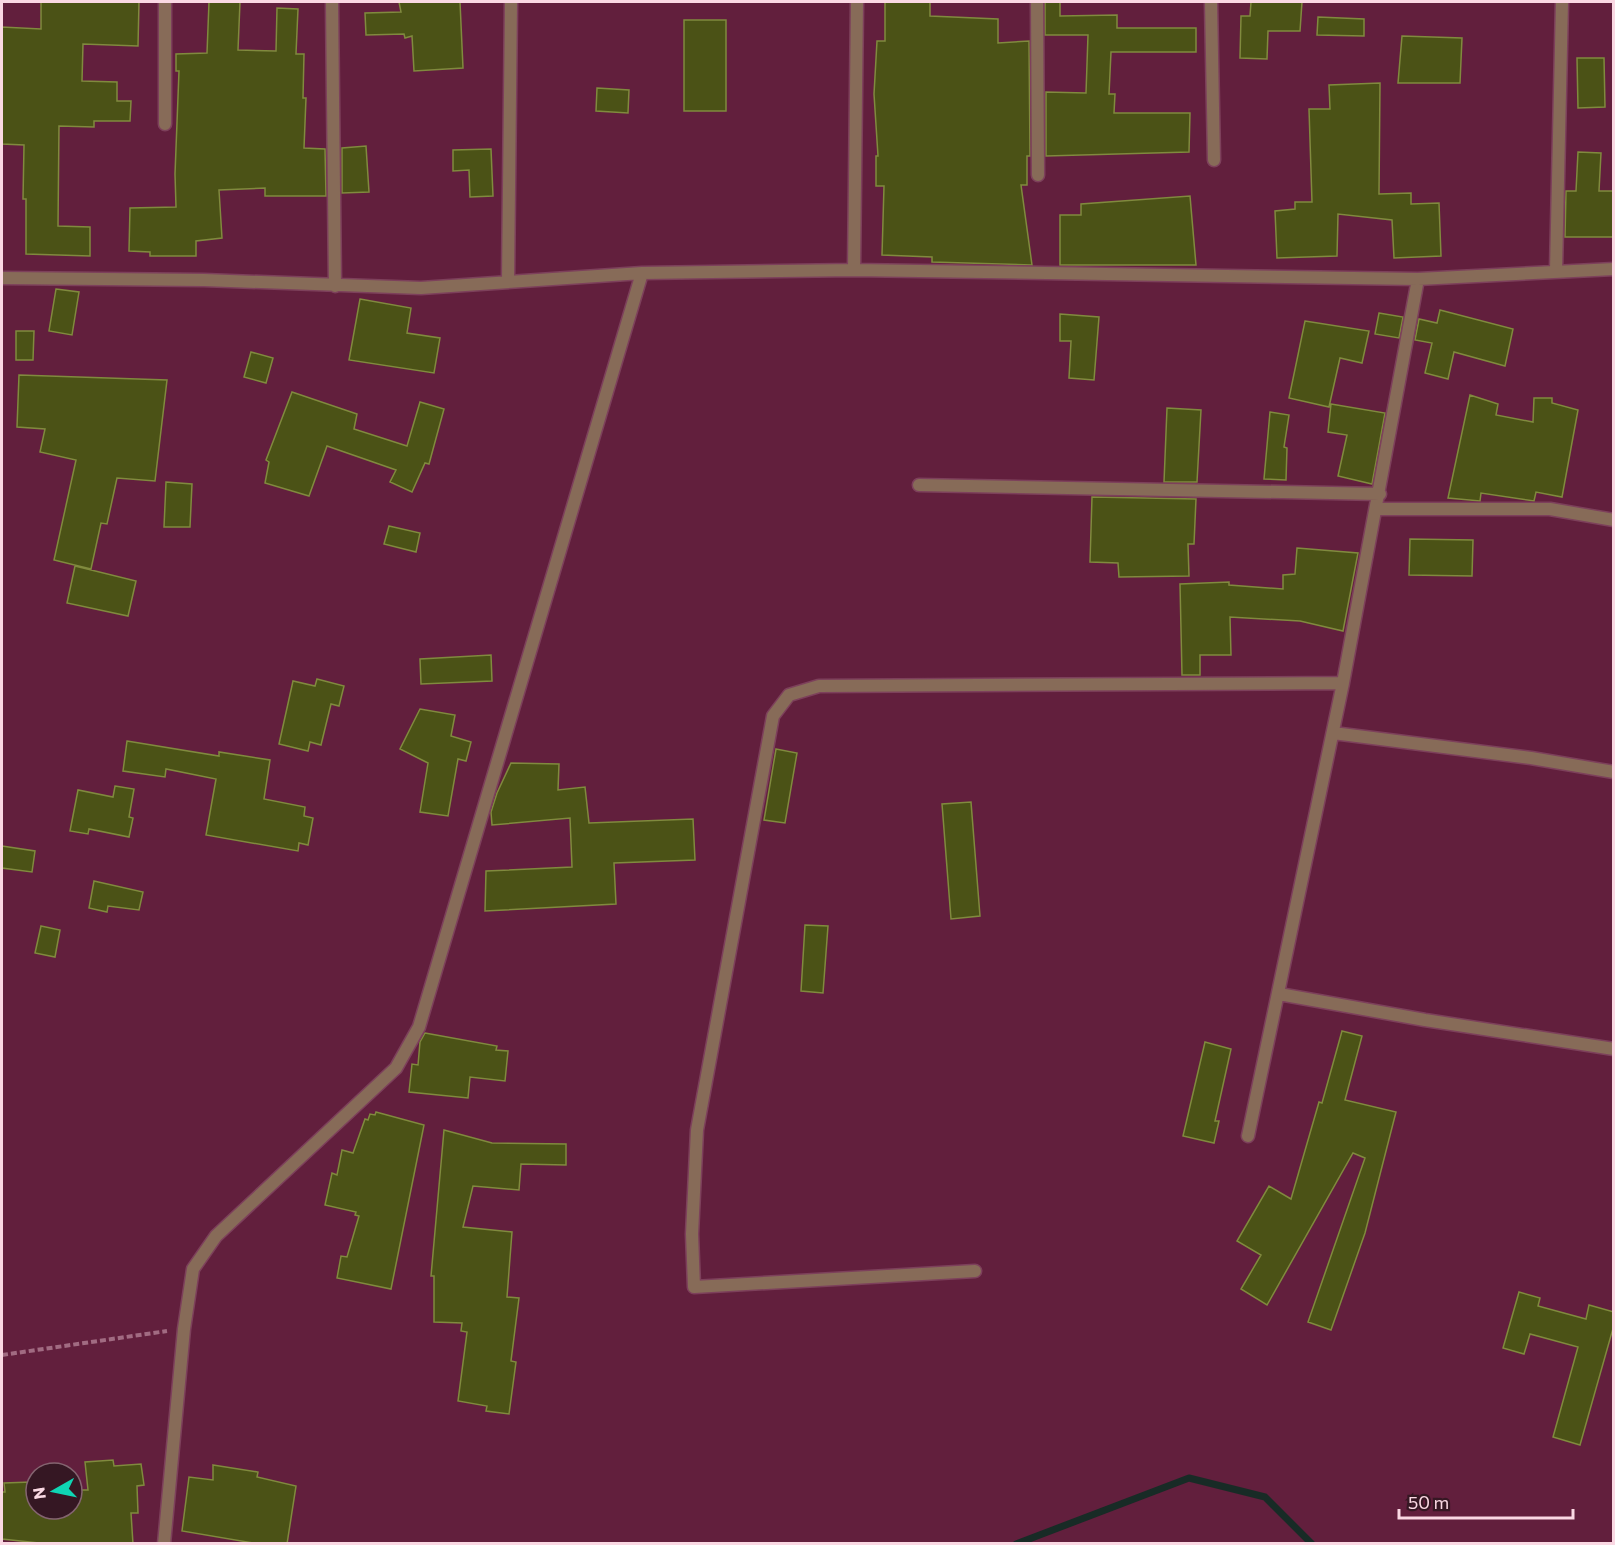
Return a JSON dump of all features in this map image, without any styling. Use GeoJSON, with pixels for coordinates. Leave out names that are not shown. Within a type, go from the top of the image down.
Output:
{"type":"FeatureCollection","features":[{"type":"Feature","properties":{"kind":"street"},"geometry":{"type":"LineString","coordinates":[[165,2],[165,124]]}},
{"type":"Feature","properties":{"kind":"street"},"geometry":{"type":"LineString","coordinates":[[332,2],[335,286]]}},
{"type":"Feature","properties":{"kind":"street"},"geometry":{"type":"LineString","coordinates":[[508,281],[511,2]]}},
{"type":"Feature","properties":{"kind":"street"},"geometry":{"type":"LineString","coordinates":[[854,270],[857,2]]}},
{"type":"Feature","properties":{"kind":"street"},"geometry":{"type":"LineString","coordinates":[[1037,2],[1038,175]]}},
{"type":"Feature","properties":{"kind":"street"},"geometry":{"type":"LineString","coordinates":[[1211,2],[1214,160]]}},
{"type":"Feature","properties":{"kind":"street"},"geometry":{"type":"LineString","coordinates":[[1556,270],[1562,2]]}},
{"type":"Feature","properties":{"kind":"street"},"geometry":{"type":"LineString","coordinates":[[2,278],[204,280],[421,288],[642,273],[854,270],[1418,279],[1556,270],[1614,269]]}},
{"type":"Feature","properties":{"kind":"street"},"geometry":{"type":"LineString","coordinates":[[164,1544],[184,1329],[193,1269],[216,1236],[396,1068],[419,1027],[642,273]]}},
{"type":"Feature","properties":{"kind":"street"},"geometry":{"type":"LineString","coordinates":[[1248,1136],[1343,683],[1380,494],[1418,279]]}},
{"type":"Feature","properties":{"kind":"street"},"geometry":{"type":"LineString","coordinates":[[919,485],[1380,494]]}},
{"type":"Feature","properties":{"kind":"street"},"geometry":{"type":"LineString","coordinates":[[1376,509],[1550,509],[1614,520]]}},
{"type":"Feature","properties":{"kind":"street"},"geometry":{"type":"LineString","coordinates":[[975,1271],[694,1287],[693,1234],[697,1130],[773,716],[789,695],[819,686],[1343,683]]}},
{"type":"Feature","properties":{"kind":"street"},"geometry":{"type":"LineString","coordinates":[[1333,733],[1614,772]]}},
{"type":"Feature","properties":{"kind":"street"},"geometry":{"type":"LineString","coordinates":[[1279,994],[1425,1020],[1614,1049]]}},
{"type":"Feature","properties":{"kind":"path"},"geometry":{"type":"LineString","coordinates":[[2,1355],[184,1329]]}},
{"type":"Feature","properties":{"kind":"building"},"geometry":{"type":"Polygon","coordinates":[[[41,2],[139,2],[138,46],[83,44],[82,81],[117,82],[117,101],[131,101],[130,121],[94,121],[94,127],[59,126],[58,226],[90,227],[90,256],[26,254],[26,199],[23,199],[24,145],[2,144],[2,27],[41,29],[41,2]]]}},
{"type":"Feature","properties":{"kind":"building"},"geometry":{"type":"Polygon","coordinates":[[[209,2],[240,2],[238,50],[276,51],[277,8],[298,9],[296,54],[304,54],[303,98],[306,98],[304,148],[325,149],[326,196],[265,196],[265,188],[219,190],[222,238],[196,241],[196,256],[150,256],[150,252],[129,251],[130,208],[176,207],[179,71],[176,71],[176,54],[207,53],[209,2]]]}},
{"type":"Feature","properties":{"kind":"building"},"geometry":{"type":"Polygon","coordinates":[[[399,2],[460,2],[463,68],[414,71],[412,36],[405,38],[404,34],[366,35],[365,13],[401,12],[399,2]]]}},
{"type":"Feature","properties":{"kind":"building"},"geometry":{"type":"Polygon","coordinates":[[[885,2],[930,2],[930,16],[998,19],[998,43],[1029,41],[1030,156],[1027,156],[1027,185],[1021,185],[1032,265],[932,262],[932,257],[882,255],[884,186],[876,186],[876,156],[878,156],[874,94],[877,41],[885,41],[885,2]]]}},
{"type":"Feature","properties":{"kind":"building"},"geometry":{"type":"Polygon","coordinates":[[[1045,2],[1060,2],[1060,16],[1117,15],[1117,28],[1196,28],[1196,52],[1111,52],[1109,94],[1115,94],[1114,113],[1190,113],[1189,152],[1046,156],[1046,92],[1086,93],[1088,35],[1045,35],[1045,2]]]}},
{"type":"Feature","properties":{"kind":"building"},"geometry":{"type":"Polygon","coordinates":[[[1251,2],[1302,2],[1300,31],[1268,31],[1267,59],[1240,58],[1241,16],[1250,16],[1251,2]]]}},
{"type":"Feature","properties":{"kind":"building"},"geometry":{"type":"Polygon","coordinates":[[[1318,17],[1364,19],[1364,36],[1317,35],[1318,17]]]}},
{"type":"Feature","properties":{"kind":"building"},"geometry":{"type":"Polygon","coordinates":[[[684,20],[726,20],[726,111],[684,111],[684,20]]]}},
{"type":"Feature","properties":{"kind":"building"},"geometry":{"type":"Polygon","coordinates":[[[1402,36],[1462,38],[1460,83],[1398,83],[1402,36]]]}},
{"type":"Feature","properties":{"kind":"building"},"geometry":{"type":"Polygon","coordinates":[[[1577,58],[1604,58],[1605,107],[1578,108],[1577,58]]]}},
{"type":"Feature","properties":{"kind":"building"},"geometry":{"type":"Polygon","coordinates":[[[1380,83],[1379,194],[1411,193],[1411,204],[1439,203],[1441,256],[1394,258],[1392,220],[1338,214],[1337,256],[1277,258],[1275,211],[1295,209],[1295,202],[1312,202],[1309,109],[1330,109],[1329,85],[1380,83]]]}},
{"type":"Feature","properties":{"kind":"building"},"geometry":{"type":"Polygon","coordinates":[[[597,88],[629,90],[628,113],[596,111],[597,88]]]}},
{"type":"Feature","properties":{"kind":"building"},"geometry":{"type":"Polygon","coordinates":[[[366,146],[369,192],[342,193],[342,148],[366,146]]]}},
{"type":"Feature","properties":{"kind":"building"},"geometry":{"type":"Polygon","coordinates":[[[491,149],[493,196],[470,197],[469,170],[453,171],[453,150],[491,149]]]}},
{"type":"Feature","properties":{"kind":"building"},"geometry":{"type":"Polygon","coordinates":[[[1578,152],[1601,153],[1599,191],[1614,191],[1614,237],[1565,237],[1566,191],[1576,191],[1578,152]]]}},
{"type":"Feature","properties":{"kind":"building"},"geometry":{"type":"Polygon","coordinates":[[[1190,196],[1196,265],[1060,265],[1060,215],[1081,215],[1081,204],[1190,196]]]}},
{"type":"Feature","properties":{"kind":"building"},"geometry":{"type":"Polygon","coordinates":[[[56,289],[79,292],[72,335],[49,331],[56,289]]]}},
{"type":"Feature","properties":{"kind":"building"},"geometry":{"type":"Polygon","coordinates":[[[360,299],[411,308],[407,333],[440,338],[434,373],[349,360],[360,299]]]}},
{"type":"Feature","properties":{"kind":"building"},"geometry":{"type":"Polygon","coordinates":[[[1440,310],[1513,329],[1505,366],[1454,352],[1448,379],[1425,373],[1432,343],[1415,340],[1419,319],[1437,323],[1440,310]]]}},
{"type":"Feature","properties":{"kind":"building"},"geometry":{"type":"Polygon","coordinates":[[[1379,313],[1403,317],[1399,338],[1375,334],[1379,313]]]}},
{"type":"Feature","properties":{"kind":"building"},"geometry":{"type":"Polygon","coordinates":[[[1060,314],[1099,317],[1094,380],[1069,378],[1071,341],[1060,341],[1060,314]]]}},
{"type":"Feature","properties":{"kind":"building"},"geometry":{"type":"Polygon","coordinates":[[[1305,321],[1369,331],[1362,363],[1340,358],[1329,407],[1289,398],[1305,321]]]}},
{"type":"Feature","properties":{"kind":"building"},"geometry":{"type":"Polygon","coordinates":[[[16,331],[34,331],[33,360],[16,360],[16,331]]]}},
{"type":"Feature","properties":{"kind":"building"},"geometry":{"type":"Polygon","coordinates":[[[251,352],[273,358],[266,383],[244,377],[251,352]]]}},
{"type":"Feature","properties":{"kind":"building"},"geometry":{"type":"Polygon","coordinates":[[[19,375],[167,380],[155,481],[117,478],[107,524],[101,523],[91,569],[54,560],[76,460],[40,452],[45,429],[17,427],[19,375]]]}},
{"type":"Feature","properties":{"kind":"building"},"geometry":{"type":"Polygon","coordinates":[[[292,392],[357,414],[354,429],[407,446],[420,402],[444,409],[429,464],[425,463],[412,492],[390,482],[396,470],[327,446],[309,496],[265,483],[269,462],[266,460],[292,392]]]}},
{"type":"Feature","properties":{"kind":"building"},"geometry":{"type":"Polygon","coordinates":[[[1470,395],[1498,404],[1496,415],[1533,422],[1534,398],[1552,398],[1552,403],[1578,410],[1562,497],[1536,492],[1534,501],[1481,493],[1480,501],[1448,498],[1470,395]]]}},
{"type":"Feature","properties":{"kind":"building"},"geometry":{"type":"Polygon","coordinates":[[[1331,404],[1385,413],[1372,484],[1338,476],[1347,435],[1328,432],[1331,404]]]}},
{"type":"Feature","properties":{"kind":"building"},"geometry":{"type":"Polygon","coordinates":[[[1167,408],[1201,410],[1197,482],[1164,482],[1167,408]]]}},
{"type":"Feature","properties":{"kind":"building"},"geometry":{"type":"Polygon","coordinates":[[[1270,412],[1289,415],[1284,447],[1287,448],[1286,480],[1264,479],[1270,412]]]}},
{"type":"Feature","properties":{"kind":"building"},"geometry":{"type":"Polygon","coordinates":[[[166,482],[192,484],[190,527],[164,527],[166,482]]]}},
{"type":"Feature","properties":{"kind":"building"},"geometry":{"type":"Polygon","coordinates":[[[1092,497],[1196,499],[1194,544],[1188,544],[1189,576],[1119,577],[1118,563],[1090,562],[1092,497]]]}},
{"type":"Feature","properties":{"kind":"building"},"geometry":{"type":"Polygon","coordinates":[[[389,526],[420,533],[416,552],[384,544],[389,526]]]}},
{"type":"Feature","properties":{"kind":"building"},"geometry":{"type":"Polygon","coordinates":[[[1410,539],[1473,540],[1472,576],[1409,575],[1410,539]]]}},
{"type":"Feature","properties":{"kind":"building"},"geometry":{"type":"Polygon","coordinates":[[[1297,548],[1358,553],[1343,631],[1300,621],[1230,617],[1231,655],[1200,655],[1200,675],[1182,675],[1180,584],[1229,582],[1229,585],[1283,589],[1283,575],[1295,574],[1297,548]]]}},
{"type":"Feature","properties":{"kind":"building"},"geometry":{"type":"Polygon","coordinates":[[[75,566],[136,581],[128,616],[67,603],[75,566]]]}},
{"type":"Feature","properties":{"kind":"building"},"geometry":{"type":"Polygon","coordinates":[[[491,655],[492,681],[421,684],[420,659],[491,655]]]}},
{"type":"Feature","properties":{"kind":"building"},"geometry":{"type":"Polygon","coordinates":[[[317,679],[344,686],[339,706],[331,704],[321,745],[310,742],[308,751],[279,744],[293,681],[315,686],[317,679]]]}},
{"type":"Feature","properties":{"kind":"building"},"geometry":{"type":"Polygon","coordinates":[[[420,709],[455,715],[451,736],[471,742],[466,761],[458,759],[448,816],[420,812],[428,763],[400,749],[420,709]]]}},
{"type":"Feature","properties":{"kind":"building"},"geometry":{"type":"Polygon","coordinates":[[[127,741],[219,756],[219,752],[270,760],[264,799],[305,807],[304,816],[313,818],[308,845],[299,843],[298,851],[206,835],[216,779],[166,769],[165,777],[123,771],[127,741]]]}},
{"type":"Feature","properties":{"kind":"building"},"geometry":{"type":"Polygon","coordinates":[[[776,749],[797,753],[785,823],[764,820],[776,749]]]}},
{"type":"Feature","properties":{"kind":"building"},"geometry":{"type":"Polygon","coordinates":[[[511,763],[559,764],[558,790],[585,787],[589,823],[693,819],[695,860],[614,863],[616,904],[485,911],[486,871],[572,867],[570,818],[492,825],[491,812],[511,763]]]}},
{"type":"Feature","properties":{"kind":"building"},"geometry":{"type":"Polygon","coordinates":[[[115,786],[134,789],[129,817],[133,818],[129,837],[89,829],[88,834],[70,831],[78,790],[113,797],[115,786]]]}},
{"type":"Feature","properties":{"kind":"building"},"geometry":{"type":"Polygon","coordinates":[[[971,802],[980,916],[951,919],[942,804],[971,802]]]}},
{"type":"Feature","properties":{"kind":"building"},"geometry":{"type":"Polygon","coordinates":[[[2,846],[35,851],[32,872],[2,868],[2,846]]]}},
{"type":"Feature","properties":{"kind":"building"},"geometry":{"type":"Polygon","coordinates":[[[94,881],[143,892],[139,910],[108,906],[107,912],[89,908],[94,881]]]}},
{"type":"Feature","properties":{"kind":"building"},"geometry":{"type":"Polygon","coordinates":[[[805,925],[828,926],[823,993],[801,991],[805,925]]]}},
{"type":"Feature","properties":{"kind":"building"},"geometry":{"type":"Polygon","coordinates":[[[41,926],[60,930],[55,957],[35,953],[41,926]]]}},
{"type":"Feature","properties":{"kind":"building"},"geometry":{"type":"Polygon","coordinates":[[[1342,1031],[1362,1036],[1345,1100],[1396,1112],[1365,1233],[1331,1330],[1308,1322],[1365,1158],[1353,1153],[1267,1305],[1241,1289],[1261,1255],[1237,1241],[1269,1186],[1291,1199],[1342,1031]]]}},
{"type":"Feature","properties":{"kind":"building"},"geometry":{"type":"Polygon","coordinates":[[[425,1033],[497,1046],[496,1050],[508,1051],[505,1081],[470,1077],[468,1098],[409,1092],[412,1064],[418,1065],[420,1042],[425,1033]]]}},
{"type":"Feature","properties":{"kind":"building"},"geometry":{"type":"Polygon","coordinates":[[[1205,1042],[1231,1049],[1215,1121],[1219,1121],[1214,1143],[1183,1136],[1205,1042]]]}},
{"type":"Feature","properties":{"kind":"building"},"geometry":{"type":"Polygon","coordinates":[[[376,1112],[424,1125],[391,1289],[337,1278],[341,1256],[347,1257],[359,1216],[355,1215],[356,1212],[325,1205],[332,1173],[337,1175],[342,1150],[353,1153],[365,1119],[368,1120],[370,1114],[375,1115],[376,1112]]]}},
{"type":"Feature","properties":{"kind":"building"},"geometry":{"type":"Polygon","coordinates":[[[444,1130],[492,1143],[566,1144],[566,1165],[521,1164],[519,1190],[473,1186],[463,1227],[512,1232],[507,1297],[519,1298],[511,1361],[516,1362],[509,1414],[486,1411],[487,1406],[458,1401],[467,1332],[461,1331],[462,1323],[434,1322],[434,1276],[431,1276],[444,1130]]]}},
{"type":"Feature","properties":{"kind":"building"},"geometry":{"type":"Polygon","coordinates":[[[1519,1292],[1540,1298],[1538,1306],[1586,1319],[1589,1305],[1614,1312],[1614,1325],[1580,1445],[1553,1437],[1578,1347],[1530,1334],[1524,1354],[1503,1348],[1519,1292]]]}},
{"type":"Feature","properties":{"kind":"building"},"geometry":{"type":"Polygon","coordinates":[[[113,1460],[114,1466],[141,1464],[144,1485],[137,1486],[138,1513],[131,1513],[133,1544],[39,1543],[2,1539],[4,1483],[24,1482],[24,1521],[84,1521],[84,1490],[88,1490],[85,1462],[113,1460]]]}},
{"type":"Feature","properties":{"kind":"building"},"geometry":{"type":"Polygon","coordinates":[[[213,1465],[258,1472],[257,1477],[296,1486],[287,1544],[259,1544],[182,1531],[189,1477],[213,1480],[213,1465]]]}},
{"type":"Feature","properties":{"kind":"waterway"},"geometry":{"type":"LineString","coordinates":[[1016,1544],[1189,1478],[1265,1497],[1312,1544]]}}]}
